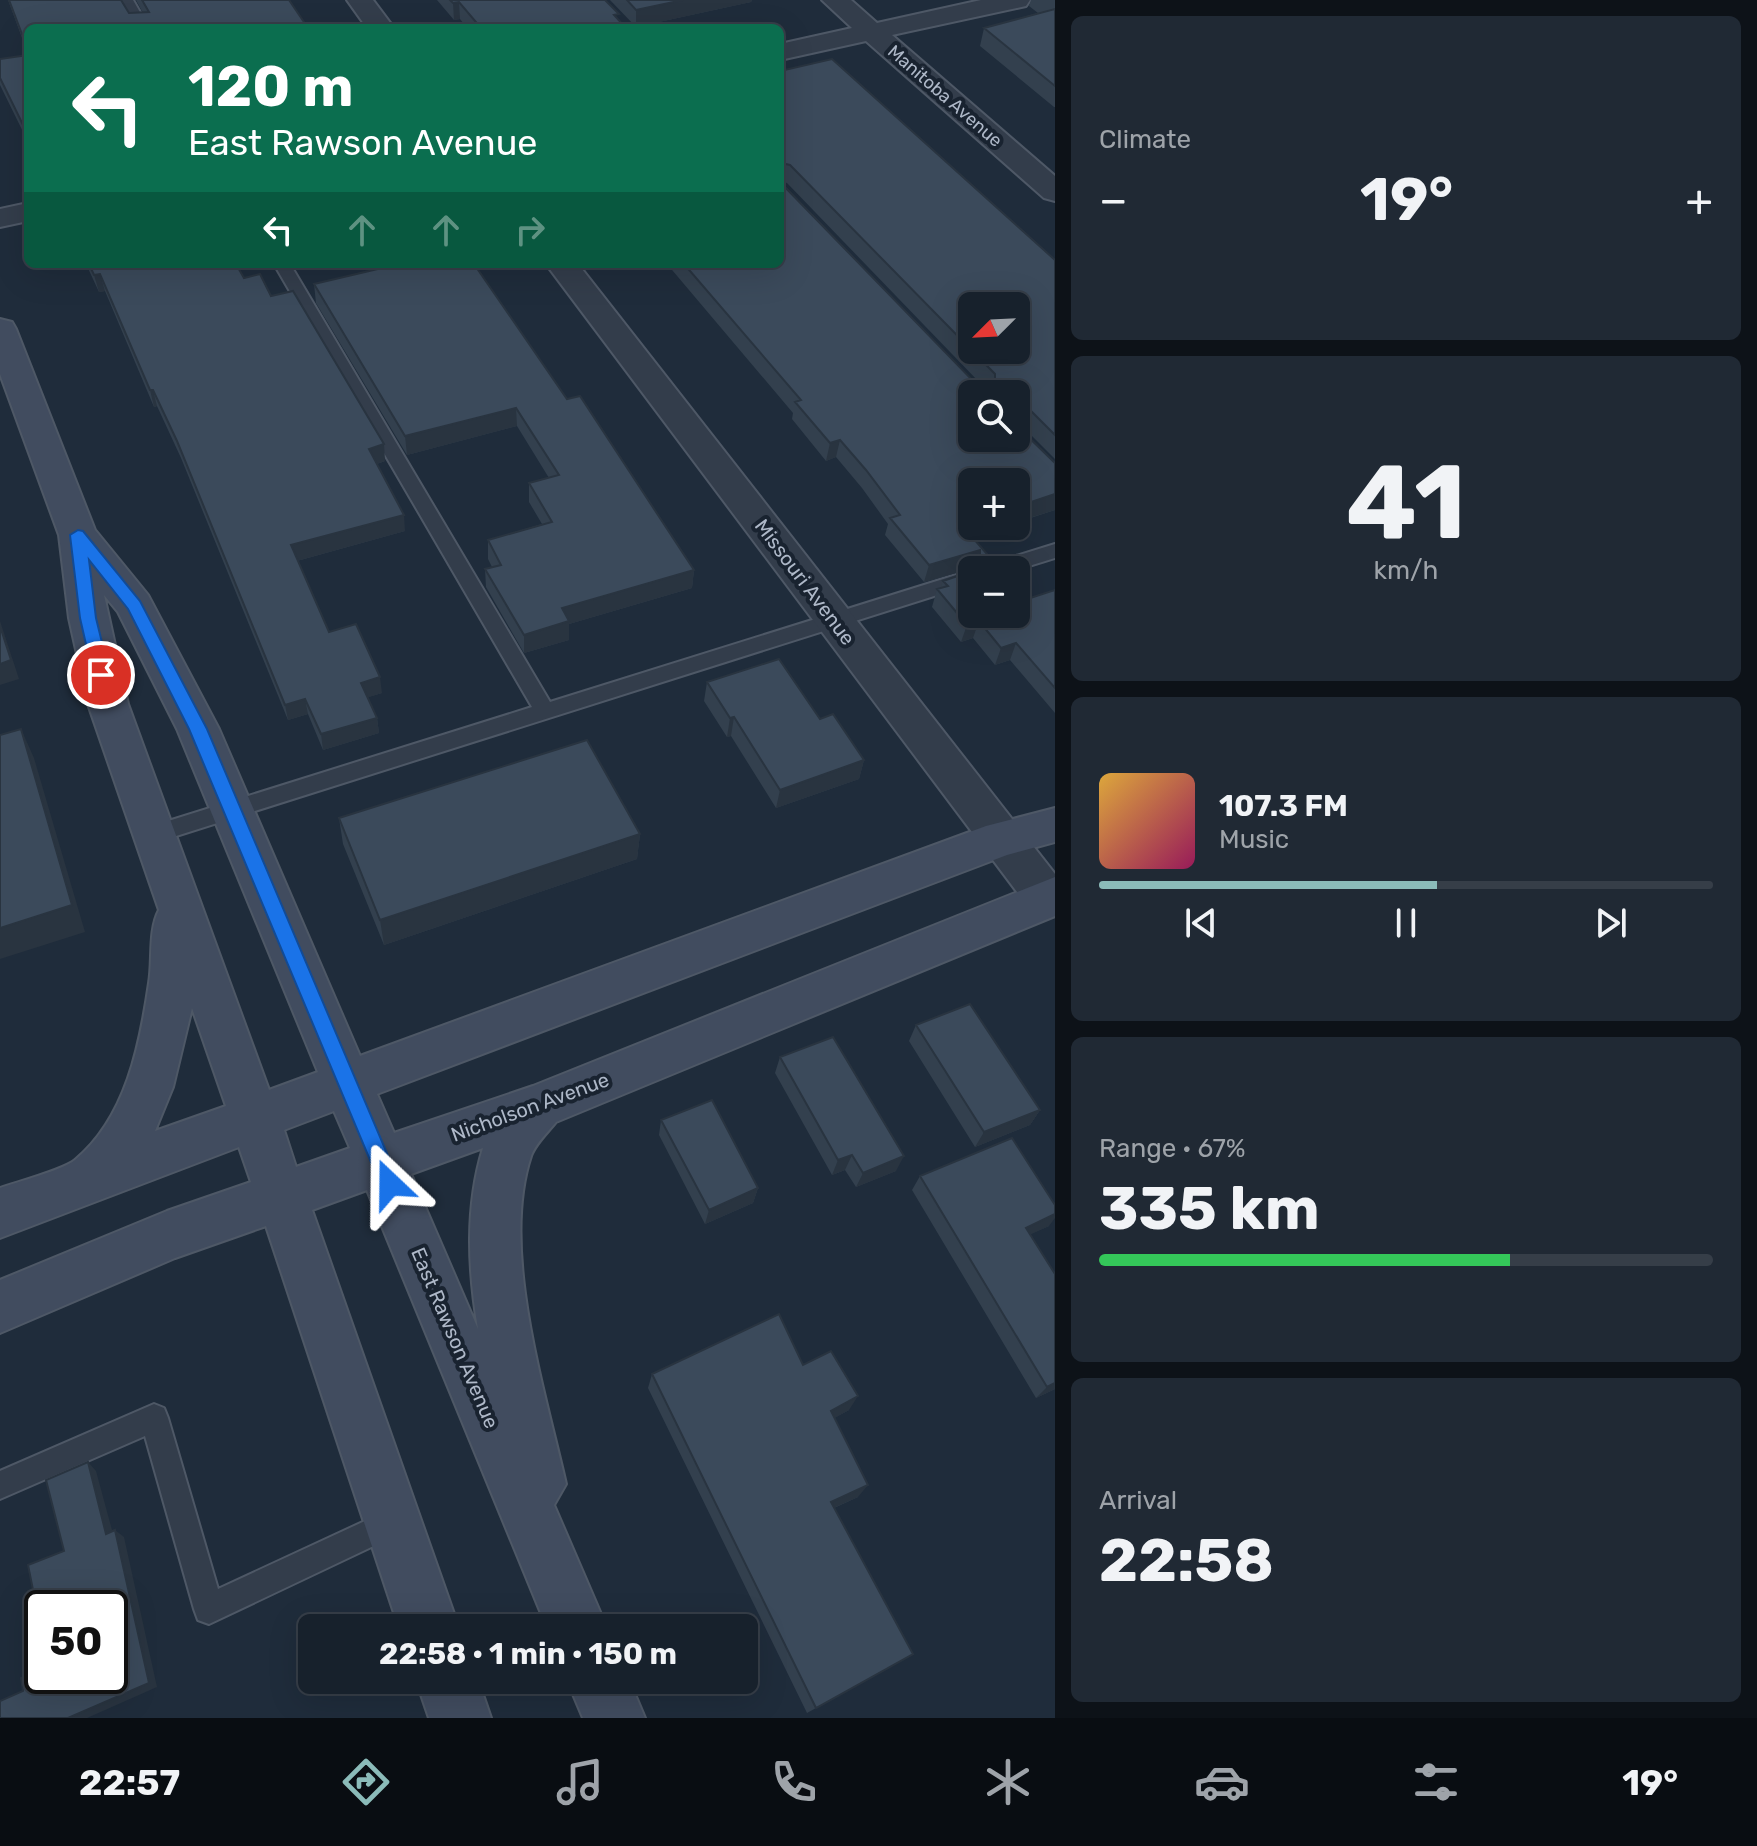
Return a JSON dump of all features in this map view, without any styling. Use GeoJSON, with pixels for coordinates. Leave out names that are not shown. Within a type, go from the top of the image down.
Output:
{"type":"FeatureCollection","features":[{"type":"Feature","properties":{"kind":"main road","name":"East Rawson Avenue"},"geometry":{"type":"LineString","coordinates":[[0,329],[78,535],[88,618],[108,704],[254,1116],[279,1197],[424,1614]]}},
{"type":"Feature","properties":{"kind":"main road","name":"East Rawson Avenue"},"geometry":{"type":"LineString","coordinates":[[78,535],[134,605],[198,729],[567,1604]]}},
{"type":"Feature","properties":{"kind":"main road"},"geometry":{"type":"LineString","coordinates":[[0,1213],[1001,839],[1055,825]]}},
{"type":"Feature","properties":{"kind":"main road"},"geometry":{"type":"LineString","coordinates":[[93,1177],[128,1134],[146,1094],[167,1014],[178,949],[174,891]]}},
{"type":"Feature","properties":{"kind":"main road","name":"Nicholson Avenue"},"geometry":{"type":"LineString","coordinates":[[0,1307],[167,1236],[539,1106],[1052,898]]}},
{"type":"Feature","properties":{"kind":"main road"},"geometry":{"type":"LineString","coordinates":[[539,1106],[507,1149],[496,1216],[505,1324],[567,1604]]}},
{"type":"Feature","properties":{"kind":"main road"},"geometry":{"type":"LineString","coordinates":[[452,1694],[460,1718]]}},
{"type":"Feature","properties":{"kind":"main road"},"geometry":{"type":"LineString","coordinates":[[604,1694],[614,1718]]}},
{"type":"Feature","properties":{"kind":"street"},"geometry":{"type":"LineString","coordinates":[[360,0],[378,24]]}},
{"type":"Feature","properties":{"kind":"street","name":"Manitoba Avenue"},"geometry":{"type":"LineString","coordinates":[[835,0],[1055,192]]}},
{"type":"Feature","properties":{"kind":"street"},"geometry":{"type":"LineString","coordinates":[[784,51],[1017,0]]}},
{"type":"Feature","properties":{"kind":"street"},"geometry":{"type":"LineString","coordinates":[[0,218],[24,213]]}},
{"type":"Feature","properties":{"kind":"street","name":"Missouri Avenue"},"geometry":{"type":"LineString","coordinates":[[565,268],[1001,839],[1052,898]]}},
{"type":"Feature","properties":{"kind":"lane"},"geometry":{"type":"LineString","coordinates":[[126,0],[140,24]]}},
{"type":"Feature","properties":{"kind":"lane"},"geometry":{"type":"LineString","coordinates":[[284,268],[545,711]]}},
{"type":"Feature","properties":{"kind":"lane"},"geometry":{"type":"LineString","coordinates":[[1030,559],[1055,551]]}},
{"type":"Feature","properties":{"kind":"lane"},"geometry":{"type":"LineString","coordinates":[[154,834],[958,581]]}},
{"type":"Feature","properties":{"kind":"lane"},"geometry":{"type":"LineString","coordinates":[[0,1485],[154,1418],[209,1609],[393,1522]]}},
{"type":"Feature","properties":{"kind":"building"},"geometry":{"type":"Polygon","coordinates":[[[9,0],[121,0],[129,13],[149,12],[142,0],[289,0],[305,24],[24,24],[24,39],[9,0]]]}},
{"type":"Feature","properties":{"kind":"building"},"geometry":{"type":"Polygon","coordinates":[[[450,0],[605,0],[619,14],[614,15],[622,24],[478,24],[459,2],[450,0]]]}},
{"type":"Feature","properties":{"kind":"building"},"geometry":{"type":"Polygon","coordinates":[[[627,0],[683,0],[636,10],[627,0]]]}},
{"type":"Feature","properties":{"kind":"building"},"geometry":{"type":"Polygon","coordinates":[[[1055,9],[1055,86],[984,28],[1055,9]]]}},
{"type":"Feature","properties":{"kind":"building"},"geometry":{"type":"Polygon","coordinates":[[[24,56],[24,127],[0,78],[0,59],[24,56]]]}},
{"type":"Feature","properties":{"kind":"building"},"geometry":{"type":"Polygon","coordinates":[[[832,59],[1055,260],[1055,435],[1030,410],[1030,380],[990,380],[995,379],[995,374],[985,364],[1030,364],[1030,292],[958,292],[958,336],[790,165],[784,164],[784,70],[832,59]]]}},
{"type":"Feature","properties":{"kind":"building"},"geometry":{"type":"Polygon","coordinates":[[[784,186],[972,380],[958,380],[958,452],[1030,452],[1030,439],[1055,463],[1055,494],[1030,502],[1030,468],[958,468],[958,540],[975,540],[989,556],[980,556],[980,550],[929,565],[890,518],[900,515],[866,470],[840,440],[830,443],[795,402],[801,400],[687,268],[784,268],[784,186]]]}},
{"type":"Feature","properties":{"kind":"building"},"geometry":{"type":"Polygon","coordinates":[[[91,268],[238,268],[244,278],[260,274],[271,296],[293,291],[384,444],[369,449],[404,515],[291,545],[329,632],[356,624],[380,677],[361,683],[377,718],[321,734],[305,699],[285,705],[177,441],[153,390],[150,390],[100,274],[94,275],[91,268]]]}},
{"type":"Feature","properties":{"kind":"building"},"geometry":{"type":"Polygon","coordinates":[[[382,268],[477,268],[567,399],[580,396],[694,570],[562,608],[569,621],[524,635],[485,569],[501,565],[488,540],[552,522],[529,483],[559,475],[516,408],[405,436],[314,284],[382,268]]]}},
{"type":"Feature","properties":{"kind":"building"},"geometry":{"type":"Polygon","coordinates":[[[958,576],[958,614],[937,589],[948,586],[943,581],[958,576]]]}},
{"type":"Feature","properties":{"kind":"building"},"geometry":{"type":"Polygon","coordinates":[[[1055,590],[1055,688],[1016,643],[1001,648],[985,628],[1030,628],[1030,598],[1055,590]]]}},
{"type":"Feature","properties":{"kind":"building"},"geometry":{"type":"Polygon","coordinates":[[[0,626],[11,660],[0,664],[0,626]]]}},
{"type":"Feature","properties":{"kind":"building"},"geometry":{"type":"Polygon","coordinates":[[[779,659],[820,719],[833,714],[864,760],[780,790],[734,717],[730,718],[707,682],[779,659]]]}},
{"type":"Feature","properties":{"kind":"building"},"geometry":{"type":"Polygon","coordinates":[[[21,729],[72,905],[0,928],[0,735],[21,729]]]}},
{"type":"Feature","properties":{"kind":"building"},"geometry":{"type":"Polygon","coordinates":[[[587,740],[640,834],[380,920],[339,818],[587,740]]]}},
{"type":"Feature","properties":{"kind":"building"},"geometry":{"type":"Polygon","coordinates":[[[970,1004],[1040,1110],[984,1132],[916,1025],[970,1004]]]}},
{"type":"Feature","properties":{"kind":"building"},"geometry":{"type":"Polygon","coordinates":[[[833,1037],[904,1156],[863,1173],[852,1155],[838,1160],[780,1057],[833,1037]]]}},
{"type":"Feature","properties":{"kind":"building"},"geometry":{"type":"Polygon","coordinates":[[[712,1100],[758,1188],[709,1210],[661,1120],[712,1100]]]}},
{"type":"Feature","properties":{"kind":"building"},"geometry":{"type":"Polygon","coordinates":[[[1012,1138],[1055,1205],[1055,1214],[1026,1228],[1055,1274],[1055,1383],[1047,1387],[920,1176],[1012,1138]]]}},
{"type":"Feature","properties":{"kind":"building"},"geometry":{"type":"Polygon","coordinates":[[[779,1314],[803,1365],[831,1351],[858,1396],[831,1411],[868,1485],[831,1502],[913,1654],[816,1708],[652,1374],[779,1314]]]}},
{"type":"Feature","properties":{"kind":"building"},"geometry":{"type":"Polygon","coordinates":[[[88,1462],[106,1534],[115,1530],[149,1683],[128,1692],[128,1590],[33,1590],[28,1565],[64,1551],[46,1480],[88,1462]]]}},
{"type":"Feature","properties":{"kind":"building"},"geometry":{"type":"Polygon","coordinates":[[[24,1677],[24,1694],[124,1694],[68,1718],[0,1718],[0,1701],[23,1691],[21,1678],[24,1677]]]}},
{"type":"Feature","properties":{"kind":"route"},"geometry":{"type":"LineString","coordinates":[[101,675],[88,618],[78,535],[134,605],[198,729],[390,1184]]}}]}
